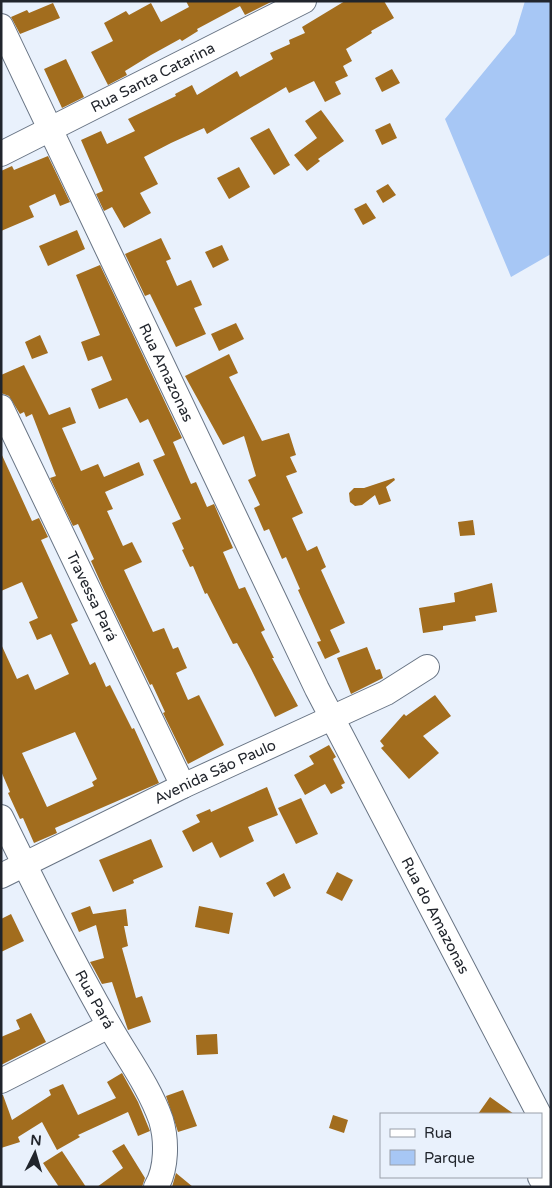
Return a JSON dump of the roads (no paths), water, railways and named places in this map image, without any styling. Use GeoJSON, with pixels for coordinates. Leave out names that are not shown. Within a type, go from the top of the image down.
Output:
{"type":"FeatureCollection","features":[{"type":"Feature","properties":{"kind":"street","name":"Rua Santa Catarina"},"geometry":{"type":"LineString","coordinates":[[1,154],[304,1]]}},
{"type":"Feature","properties":{"kind":"street","name":"Rua Amazonas"},"geometry":{"type":"LineString","coordinates":[[1,26],[332,717]]}},
{"type":"Feature","properties":{"kind":"street","name":"Travessa Pará"},"geometry":{"type":"LineString","coordinates":[[1,407],[183,786]]}},
{"type":"Feature","properties":{"kind":"street","name":"Avenida São Paulo"},"geometry":{"type":"LineString","coordinates":[[1,876],[183,786],[386,693],[427,666]]}},
{"type":"Feature","properties":{"kind":"street","name":"Rua do Amazonas"},"geometry":{"type":"LineString","coordinates":[[332,717],[538,1113]]}},
{"type":"Feature","properties":{"kind":"street","name":"Rua Pará"},"geometry":{"type":"LineString","coordinates":[[1,817],[110,1026],[140,1077],[161,1122],[164,1166],[156,1186]]}},
{"type":"Feature","properties":{"kind":"street"},"geometry":{"type":"LineString","coordinates":[[1,1081],[110,1026]]}},
{"type":"Feature","properties":{"kind":"street","name":"Rua do Amazonas"},"geometry":{"type":"LineString","coordinates":[[542,1120],[551,1136]]}},
{"type":"Feature","properties":{"kind":"street"},"geometry":{"type":"LineString","coordinates":[[542,1163],[551,1151]]}}]}
